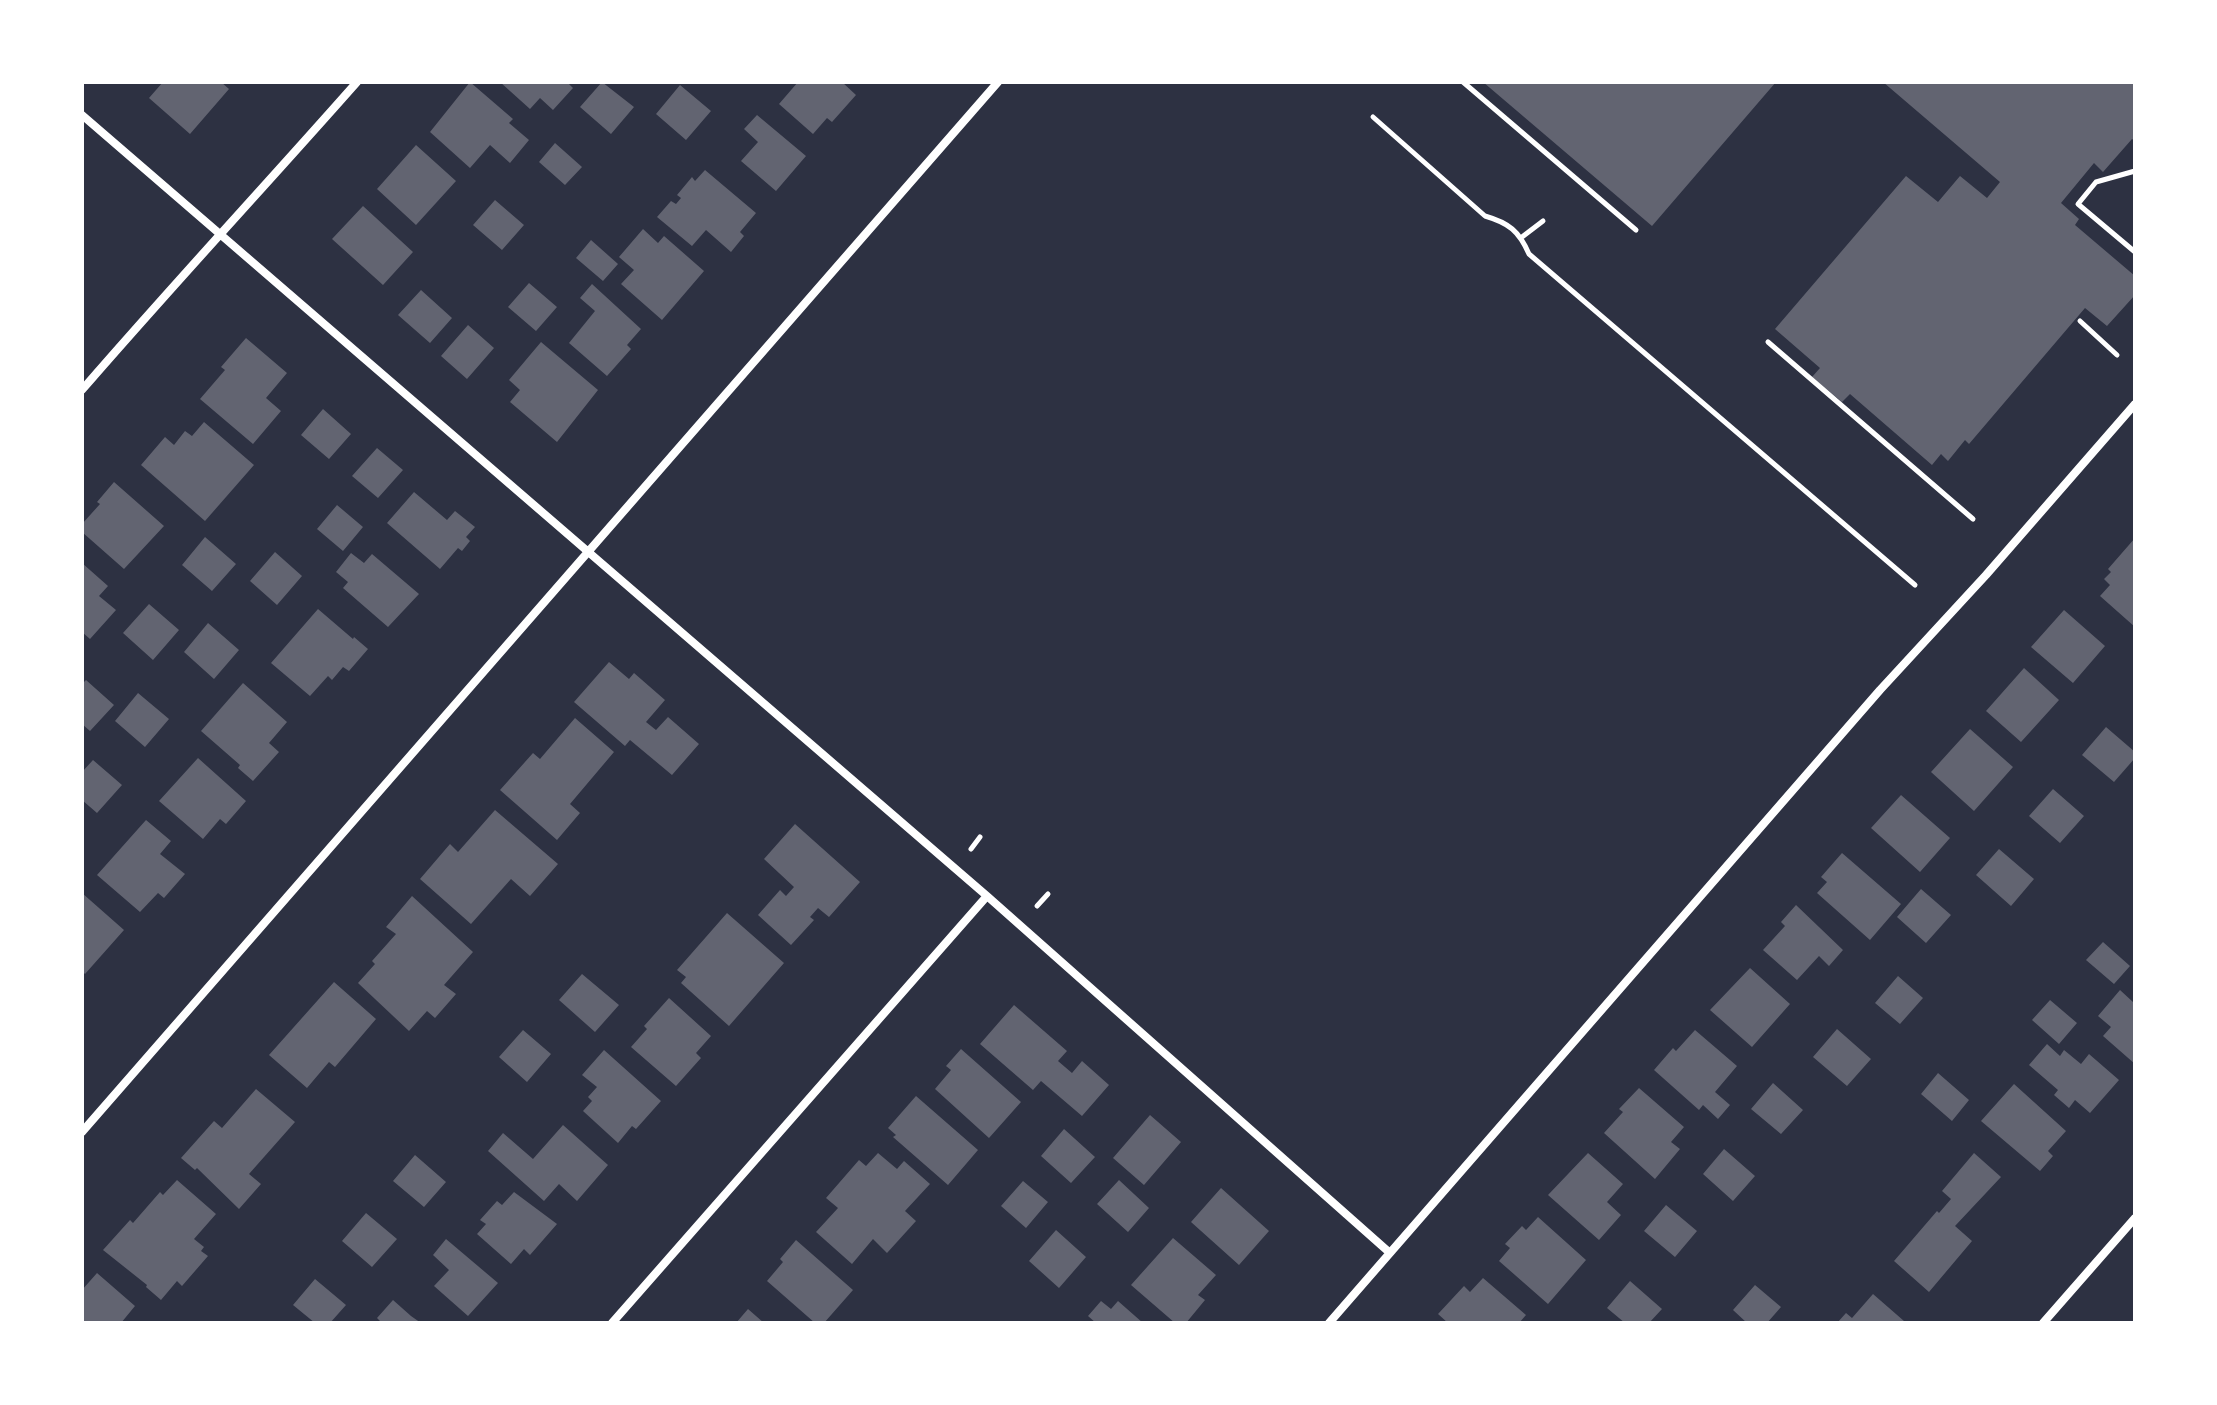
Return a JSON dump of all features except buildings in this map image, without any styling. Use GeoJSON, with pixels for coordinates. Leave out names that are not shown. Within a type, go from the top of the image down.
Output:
{"type":"FeatureCollection","features":[{"type":"Feature","properties":{"kind":"street"},"geometry":{"type":"LineString","coordinates":[[82,390],[357,82]]}},
{"type":"Feature","properties":{"kind":"street"},"geometry":{"type":"LineString","coordinates":[[82,1132],[998,82]]}},
{"type":"Feature","properties":{"kind":"street"},"geometry":{"type":"LineString","coordinates":[[82,115],[987,896],[1390,1253]]}},
{"type":"Feature","properties":{"kind":"street"},"geometry":{"type":"LineString","coordinates":[[1329,1323],[1880,690],[1986,575],[2135,404]]}},
{"type":"Feature","properties":{"kind":"street"},"geometry":{"type":"LineString","coordinates":[[612,1323],[987,896]]}},
{"type":"Feature","properties":{"kind":"street"},"geometry":{"type":"LineString","coordinates":[[2043,1323],[2135,1218]]}},
{"type":"Feature","properties":{"kind":"path"},"geometry":{"type":"LineString","coordinates":[[1463,82],[1636,230]]}},
{"type":"Feature","properties":{"kind":"path"},"geometry":{"type":"LineString","coordinates":[[1373,117],[1485,216],[1507,223],[1522,237],[1529,254],[1915,585]]}},
{"type":"Feature","properties":{"kind":"path"},"geometry":{"type":"LineString","coordinates":[[2135,171],[2096,182],[2078,204],[2135,252]]}},
{"type":"Feature","properties":{"kind":"path"},"geometry":{"type":"LineString","coordinates":[[1522,237],[1543,221]]}},
{"type":"Feature","properties":{"kind":"path"},"geometry":{"type":"LineString","coordinates":[[2080,321],[2117,355]]}},
{"type":"Feature","properties":{"kind":"path"},"geometry":{"type":"LineString","coordinates":[[1768,342],[1973,519]]}},
{"type":"Feature","properties":{"kind":"path"},"geometry":{"type":"LineString","coordinates":[[971,849],[980,837]]}},
{"type":"Feature","properties":{"kind":"path"},"geometry":{"type":"LineString","coordinates":[[1037,906],[1048,894]]}}]}
